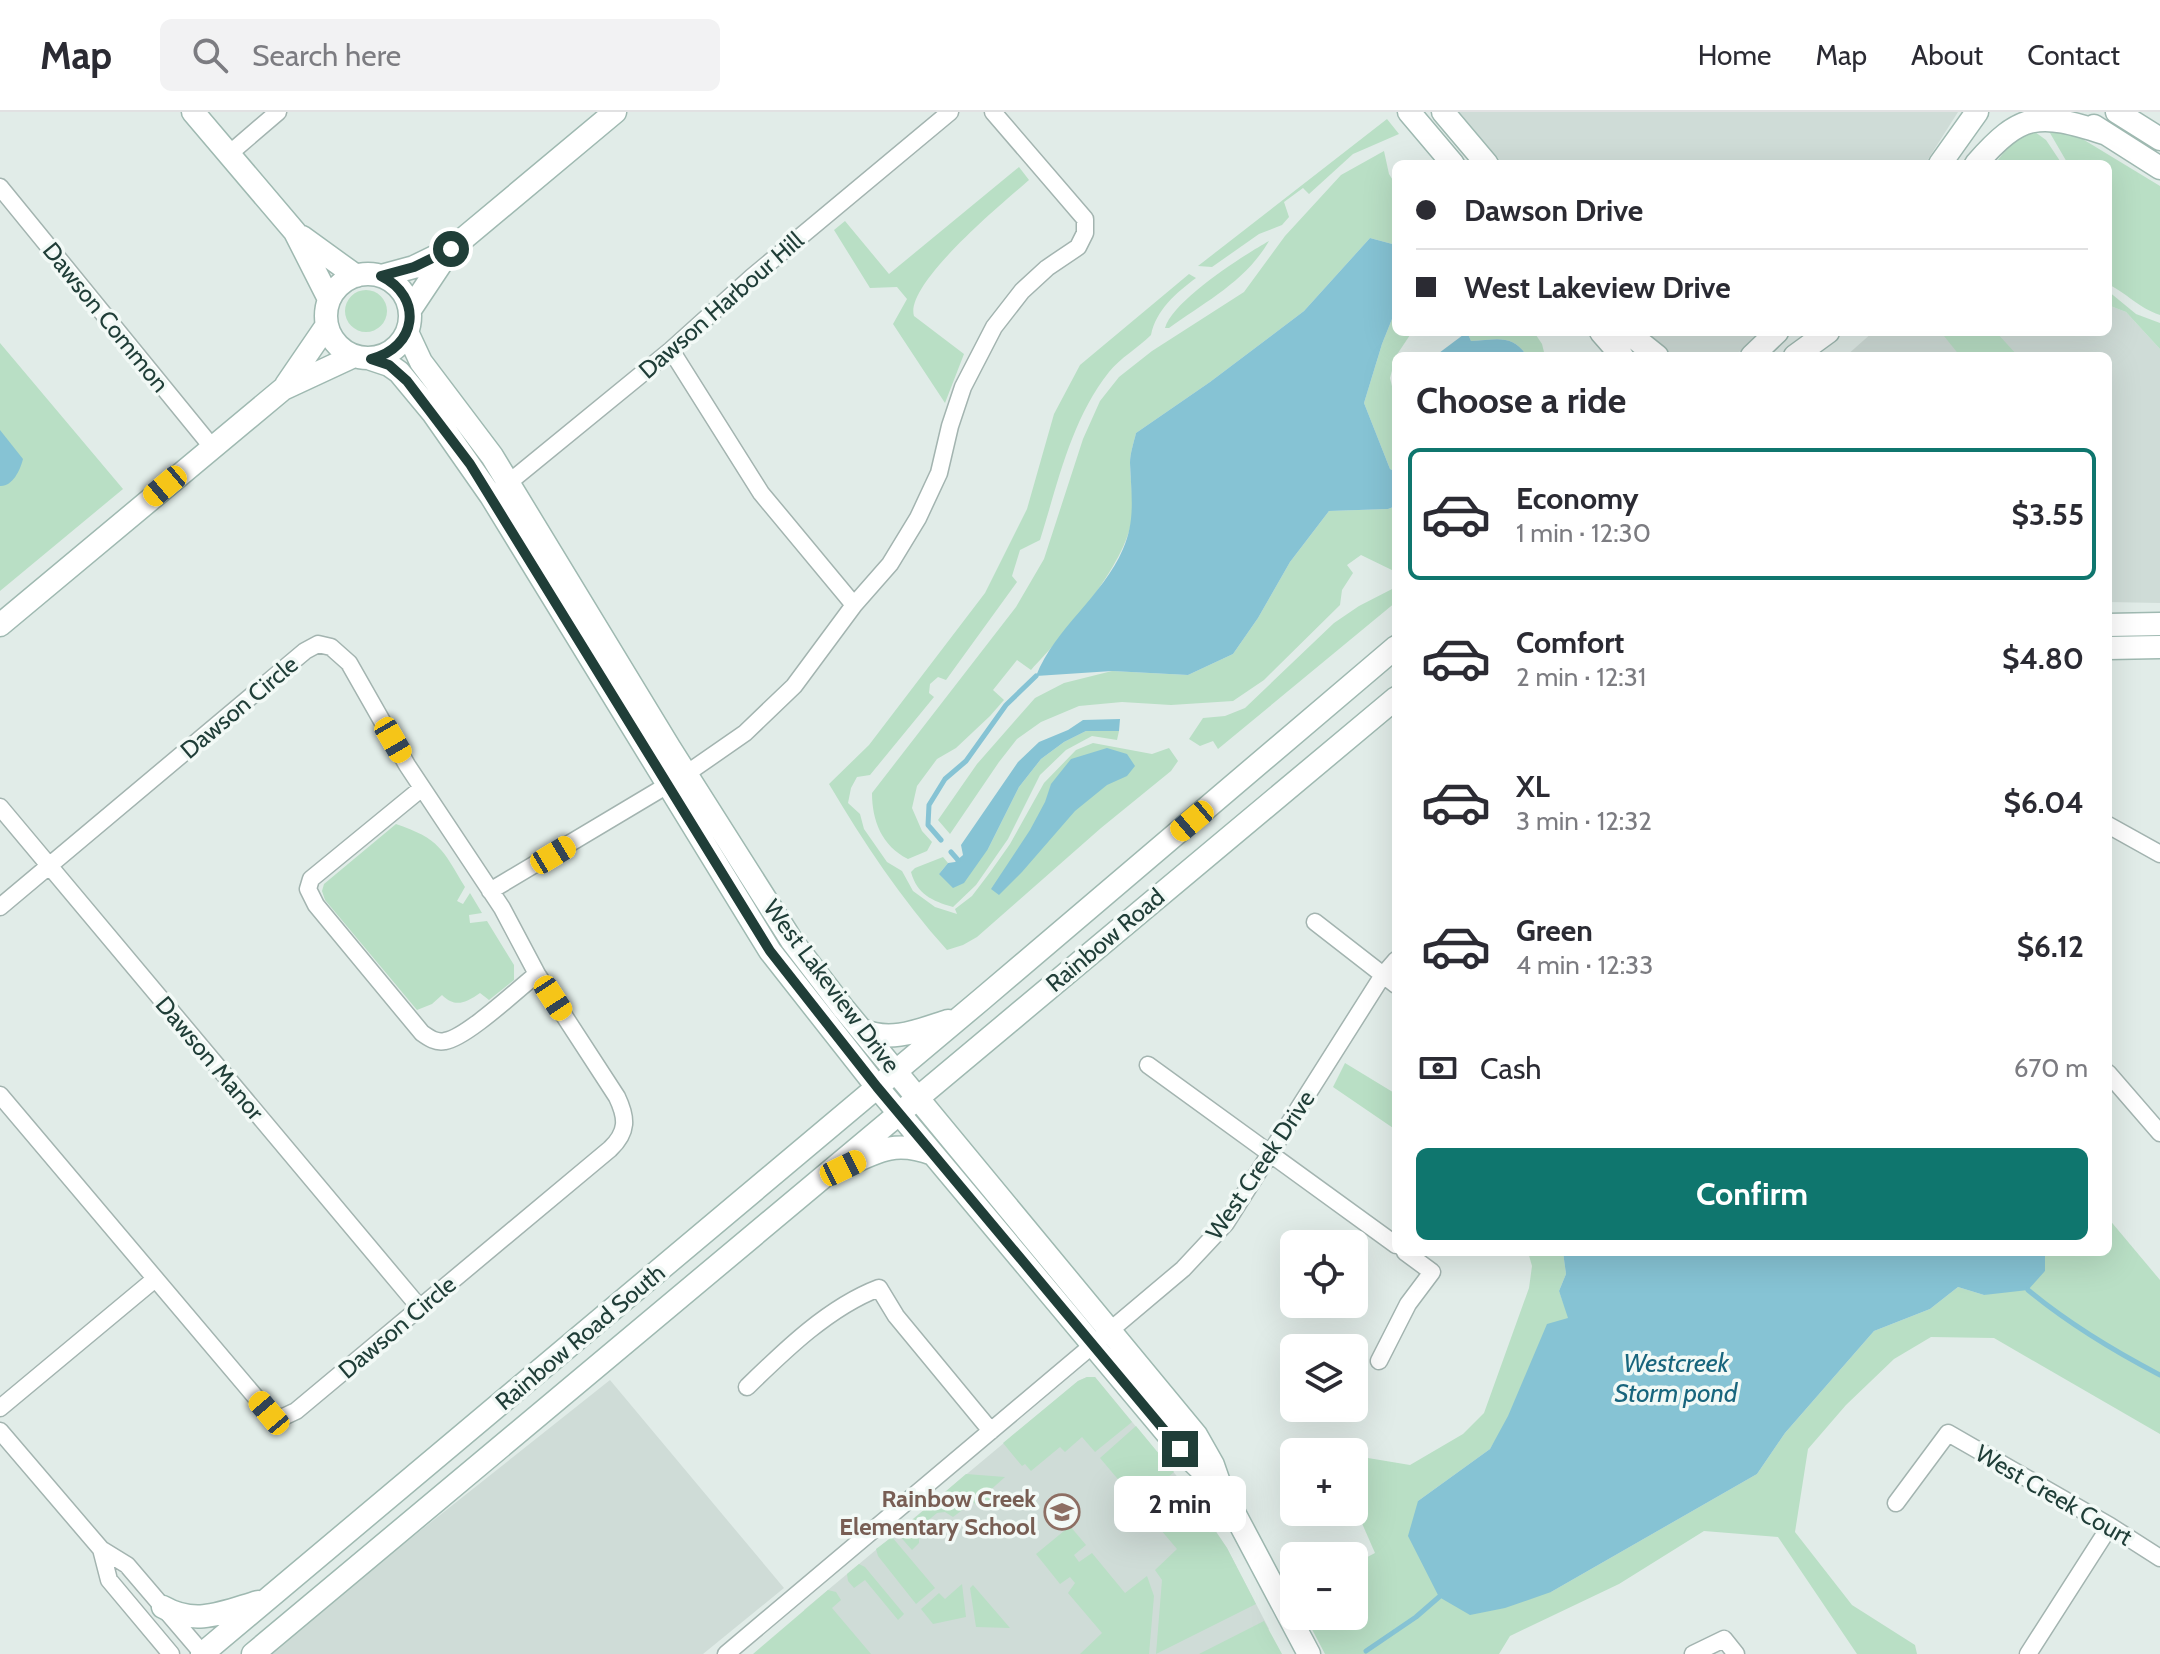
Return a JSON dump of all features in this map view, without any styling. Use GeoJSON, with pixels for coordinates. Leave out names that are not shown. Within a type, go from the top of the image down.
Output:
{"type":"FeatureCollection","features":[{"type":"Feature","properties":{"kind":"street"},"geometry":{"type":"LineString","coordinates":[[193,112],[295,232],[329,299]]}},
{"type":"Feature","properties":{"kind":"street"},"geometry":{"type":"LineString","coordinates":[[229,154],[278,112]]}},
{"type":"Feature","properties":{"kind":"street"},"geometry":{"type":"LineString","coordinates":[[363,357],[337,346],[327,325],[329,299],[345,281],[356,276],[381,276],[414,267],[451,249],[615,112]]}},
{"type":"Feature","properties":{"kind":"street","name":"Dawson Harbour Hill"},"geometry":{"type":"LineString","coordinates":[[500,490],[671,350],[752,277],[950,112]]}},
{"type":"Feature","properties":{"kind":"street"},"geometry":{"type":"LineString","coordinates":[[490,891],[677,779],[745,733],[773,708],[814,662],[854,605],[890,564],[918,518],[939,473],[963,387],[994,327],[1022,291],[1047,268],[1078,247],[1085,233],[1085,219],[993,112]]}},
{"type":"Feature","properties":{"kind":"street"},"geometry":{"type":"LineString","coordinates":[[1409,112],[1450,160]]}},
{"type":"Feature","properties":{"kind":"street"},"geometry":{"type":"LineString","coordinates":[[1443,112],[1484,160]]}},
{"type":"Feature","properties":{"kind":"street"},"geometry":{"type":"LineString","coordinates":[[1942,160],[1964,123],[1977,112]]}},
{"type":"Feature","properties":{"kind":"street"},"geometry":{"type":"LineString","coordinates":[[1976,160],[2007,112]]}},
{"type":"Feature","properties":{"kind":"street"},"geometry":{"type":"LineString","coordinates":[[2074,112],[2160,168]]}},
{"type":"Feature","properties":{"kind":"street"},"geometry":{"type":"LineString","coordinates":[[2117,112],[2152,135]]}},
{"type":"Feature","properties":{"kind":"street"},"geometry":{"type":"LineString","coordinates":[[2125,112],[2152,135]]}},
{"type":"Feature","properties":{"kind":"street"},"geometry":{"type":"LineString","coordinates":[[1977,160],[2019,123],[2038,118],[2070,122],[2104,133]]}},
{"type":"Feature","properties":{"kind":"street","name":"Dawson Common"},"geometry":{"type":"LineString","coordinates":[[0,187],[212,447]]}},
{"type":"Feature","properties":{"kind":"street"},"geometry":{"type":"LineString","coordinates":[[295,232],[356,276]]}},
{"type":"Feature","properties":{"kind":"street"},"geometry":{"type":"LineString","coordinates":[[283,389],[363,357],[393,351],[451,249]]}},
{"type":"Feature","properties":{"kind":"street"},"geometry":{"type":"LineString","coordinates":[[381,276],[400,289],[408,321]]}},
{"type":"Feature","properties":{"kind":"street","name":"West Lakeview Drive"},"geometry":{"type":"LineString","coordinates":[[408,321],[421,362],[474,430],[500,490],[677,779],[770,951],[933,1154],[1102,1338]]}},
{"type":"Feature","properties":{"kind":"street"},"geometry":{"type":"LineString","coordinates":[[0,625],[283,389],[327,325]]}},
{"type":"Feature","properties":{"kind":"street"},"geometry":{"type":"LineString","coordinates":[[1604,336],[1618,352]]}},
{"type":"Feature","properties":{"kind":"street"},"geometry":{"type":"LineString","coordinates":[[1632,336],[1652,352]]}},
{"type":"Feature","properties":{"kind":"street"},"geometry":{"type":"LineString","coordinates":[[1756,352],[1773,336]]}},
{"type":"Feature","properties":{"kind":"street"},"geometry":{"type":"LineString","coordinates":[[1800,352],[1822,336]]}},
{"type":"Feature","properties":{"kind":"street"},"geometry":{"type":"LineString","coordinates":[[671,350],[761,493],[854,605]]}},
{"type":"Feature","properties":{"kind":"street","name":"West Lakeview Drive"},"geometry":{"type":"LineString","coordinates":[[363,357],[389,365],[407,381],[447,432],[500,490]]}},
{"type":"Feature","properties":{"kind":"street"},"geometry":{"type":"LineString","coordinates":[[2112,625],[2154,624],[2155,647],[2112,648]]}},
{"type":"Feature","properties":{"kind":"street","name":"Dawson Circle"},"geometry":{"type":"LineString","coordinates":[[0,907],[305,651],[318,644],[331,647],[349,663],[422,788],[490,891],[537,974],[617,1097],[626,1118],[624,1132],[610,1149],[296,1411],[289,1416],[274,1417],[0,1095]]}},
{"type":"Feature","properties":{"kind":"street","name":"Rainbow Road"},"geometry":{"type":"LineString","coordinates":[[957,1018],[1392,650]]}},
{"type":"Feature","properties":{"kind":"street","name":"Rainbow Road"},"geometry":{"type":"LineString","coordinates":[[815,1182],[1392,701]]}},
{"type":"Feature","properties":{"kind":"street","name":"West Lakeview Drive"},"geometry":{"type":"LineString","coordinates":[[677,779],[792,941],[918,1096],[1102,1338],[1180,1449],[1221,1488],[1309,1654]]}},
{"type":"Feature","properties":{"kind":"street"},"geometry":{"type":"LineString","coordinates":[[422,788],[309,881],[309,893],[316,905],[422,1033],[433,1040],[447,1041],[462,1033],[537,974]]}},
{"type":"Feature","properties":{"kind":"street","name":"Dawson Manor"},"geometry":{"type":"LineString","coordinates":[[0,807],[420,1308]]}},
{"type":"Feature","properties":{"kind":"street"},"geometry":{"type":"LineString","coordinates":[[2112,827],[2160,854]]}},
{"type":"Feature","properties":{"kind":"street"},"geometry":{"type":"LineString","coordinates":[[1315,922],[1389,980]]}},
{"type":"Feature","properties":{"kind":"street","name":"West Creek Drive"},"geometry":{"type":"LineString","coordinates":[[726,1654],[1183,1269],[1226,1223],[1389,980]]}},
{"type":"Feature","properties":{"kind":"street"},"geometry":{"type":"LineString","coordinates":[[862,1030],[879,1035],[909,1034],[957,1018]]}},
{"type":"Feature","properties":{"kind":"street","name":"Rainbow Road South"},"geometry":{"type":"LineString","coordinates":[[203,1654],[957,1018]]}},
{"type":"Feature","properties":{"kind":"street"},"geometry":{"type":"LineString","coordinates":[[1148,1065],[1392,1242]]}},
{"type":"Feature","properties":{"kind":"street"},"geometry":{"type":"LineString","coordinates":[[2112,1078],[2160,1133]]}},
{"type":"Feature","properties":{"kind":"street"},"geometry":{"type":"LineString","coordinates":[[815,1182],[872,1154],[896,1147],[920,1149],[933,1154]]}},
{"type":"Feature","properties":{"kind":"street","name":"Rainbow Road South"},"geometry":{"type":"LineString","coordinates":[[253,1654],[815,1182]]}},
{"type":"Feature","properties":{"kind":"street"},"geometry":{"type":"LineString","coordinates":[[1379,1361],[1408,1304],[1432,1272],[1410,1256]]}},
{"type":"Feature","properties":{"kind":"street"},"geometry":{"type":"LineString","coordinates":[[0,1408],[155,1279]]}},
{"type":"Feature","properties":{"kind":"street"},"geometry":{"type":"LineString","coordinates":[[747,1387],[773,1362],[852,1299],[879,1288],[896,1316],[991,1431]]}},
{"type":"Feature","properties":{"kind":"street"},"geometry":{"type":"LineString","coordinates":[[0,1431],[101,1549],[127,1565],[203,1654]]}},
{"type":"Feature","properties":{"kind":"street","name":"West Creek Court"},"geometry":{"type":"LineString","coordinates":[[1896,1503],[1948,1433],[2160,1558]]}},
{"type":"Feature","properties":{"kind":"street"},"geometry":{"type":"LineString","coordinates":[[2028,1654],[2110,1526]]}},
{"type":"Feature","properties":{"kind":"street"},"geometry":{"type":"LineString","coordinates":[[101,1549],[109,1580],[171,1654]]}},
{"type":"Feature","properties":{"kind":"street"},"geometry":{"type":"LineString","coordinates":[[163,1607],[181,1616],[203,1617],[267,1600]]}},
{"type":"Feature","properties":{"kind":"street"},"geometry":{"type":"LineString","coordinates":[[1693,1654],[1724,1639],[1736,1654]]}},
{"type":"Feature","properties":{"kind":"shaded area"},"geometry":{"type":"Polygon","coordinates":[[[1459,112],[1958,112],[1928,160],[1500,160],[1459,112]]]}},
{"type":"Feature","properties":{"kind":"shaded area"},"geometry":{"type":"Polygon","coordinates":[[[2112,307],[2126,312],[2160,349],[2160,603],[2112,602],[2112,352],[1850,352],[1868,336],[2112,336],[2112,307]]]}},
{"type":"Feature","properties":{"kind":"shaded area"},"geometry":{"type":"Polygon","coordinates":[[[1644,336],[1757,336],[1739,352],[1668,352],[1644,336]]]}},
{"type":"Feature","properties":{"kind":"shaded area","name":"Rainbow Creek Elementary School"},"geometry":{"type":"Polygon","coordinates":[[[1095,1377],[1190,1492],[1227,1548],[1269,1629],[1231,1654],[842,1654],[804,1610],[1078,1381],[1095,1377]]]}},
{"type":"Feature","properties":{"kind":"shaded area"},"geometry":{"type":"Polygon","coordinates":[[[610,1380],[784,1588],[703,1654],[265,1654],[610,1380]]]}},
{"type":"Feature","properties":{"kind":"green space"},"geometry":{"type":"Polygon","coordinates":[[[1387,119],[1399,134],[1353,154],[1309,194],[1303,188],[1284,202],[1289,217],[1282,225],[1259,234],[1212,267],[1198,266],[1387,119]]]}},
{"type":"Feature","properties":{"kind":"green space"},"geometry":{"type":"Polygon","coordinates":[[[2042,128],[2071,132],[2160,186],[2160,315],[2112,286],[2112,160],[2066,160],[2050,133],[2042,128]]]}},
{"type":"Feature","properties":{"kind":"green space"},"geometry":{"type":"Polygon","coordinates":[[[2035,132],[2046,140],[2059,160],[1998,160],[2022,137],[2035,132]]]}},
{"type":"Feature","properties":{"kind":"green space"},"geometry":{"type":"Polygon","coordinates":[[[1384,151],[1392,179],[1392,244],[1370,238],[1304,311],[1136,433],[1130,459],[1132,518],[1118,557],[1092,598],[1060,638],[1031,670],[1017,660],[993,690],[1004,700],[956,748],[937,759],[917,786],[912,808],[922,831],[932,842],[927,851],[908,859],[899,854],[880,832],[872,793],[1016,607],[1044,559],[1083,439],[1100,401],[1119,377],[1152,351],[1244,292],[1285,236],[1341,175],[1384,151]]]}},
{"type":"Feature","properties":{"kind":"green space"},"geometry":{"type":"Polygon","coordinates":[[[1019,167],[1029,180],[940,264],[915,302],[914,316],[964,354],[945,403],[893,324],[907,299],[897,287],[870,288],[834,230],[845,221],[889,274],[1019,167]]]}},
{"type":"Feature","properties":{"kind":"green space"},"geometry":{"type":"Polygon","coordinates":[[[1269,241],[1237,279],[1165,328],[1181,305],[1195,292],[1227,267],[1269,241]]]}},
{"type":"Feature","properties":{"kind":"green space"},"geometry":{"type":"Polygon","coordinates":[[[1189,274],[1196,278],[1162,310],[1151,335],[1109,372],[1085,410],[1067,453],[1040,540],[1020,550],[1012,576],[1017,582],[946,680],[938,677],[930,684],[929,693],[934,697],[870,775],[857,777],[848,803],[860,814],[864,829],[887,862],[902,871],[913,891],[935,907],[957,914],[955,909],[972,896],[1010,844],[1044,783],[1076,750],[1093,743],[1152,754],[1169,748],[1178,761],[1171,771],[977,937],[947,950],[884,870],[829,784],[869,745],[985,593],[1027,509],[1054,414],[1080,365],[1189,274]]]}},
{"type":"Feature","properties":{"kind":"green space"},"geometry":{"type":"Polygon","coordinates":[[[366,290],[381,296],[387,311],[381,326],[366,332],[351,326],[345,311],[351,296],[366,290]]]}},
{"type":"Feature","properties":{"kind":"green space"},"geometry":{"type":"Polygon","coordinates":[[[2112,294],[2136,314],[2160,323],[2160,349],[2126,312],[2112,307],[2112,294]]]}},
{"type":"Feature","properties":{"kind":"green space"},"geometry":{"type":"Polygon","coordinates":[[[1392,319],[1392,336],[1409,336],[1399,352],[1392,352],[1392,470],[1364,403],[1392,319]]]}},
{"type":"Feature","properties":{"kind":"green space"},"geometry":{"type":"Polygon","coordinates":[[[1469,336],[1537,336],[1544,352],[1524,352],[1515,344],[1503,340],[1471,341],[1469,336]]]}},
{"type":"Feature","properties":{"kind":"green space"},"geometry":{"type":"Polygon","coordinates":[[[1944,336],[2000,336],[2014,352],[1957,352],[1944,336]]]}},
{"type":"Feature","properties":{"kind":"green space"},"geometry":{"type":"Polygon","coordinates":[[[0,343],[123,489],[0,591],[0,343]]]}},
{"type":"Feature","properties":{"kind":"green space"},"geometry":{"type":"Polygon","coordinates":[[[1392,508],[1392,570],[1361,555],[1347,565],[1353,573],[1342,590],[1340,605],[1264,680],[1233,701],[1171,705],[1122,702],[1079,706],[1041,722],[1017,739],[950,834],[938,820],[977,764],[1035,698],[1064,683],[1112,671],[1188,675],[1233,654],[1290,562],[1329,511],[1392,508]]]}},
{"type":"Feature","properties":{"kind":"green space"},"geometry":{"type":"Polygon","coordinates":[[[1392,589],[1392,605],[1218,749],[1213,741],[1200,746],[1189,739],[1203,718],[1225,716],[1245,708],[1334,623],[1392,589]]]}},
{"type":"Feature","properties":{"kind":"green space"},"geometry":{"type":"Polygon","coordinates":[[[1086,731],[1119,731],[1117,740],[1092,736],[1066,750],[1040,775],[1008,839],[976,885],[953,907],[921,891],[911,872],[915,868],[943,857],[948,863],[939,874],[988,849],[1019,787],[1041,759],[1086,731]]]}},
{"type":"Feature","properties":{"kind":"green space"},"geometry":{"type":"Polygon","coordinates":[[[396,824],[422,835],[445,854],[465,887],[457,901],[463,904],[470,893],[482,913],[469,915],[470,923],[487,921],[514,965],[514,980],[489,1000],[480,993],[456,1003],[442,995],[432,1004],[417,1010],[325,900],[322,891],[324,884],[396,824]]]}},
{"type":"Feature","properties":{"kind":"green space"},"geometry":{"type":"Polygon","coordinates":[[[1345,1063],[1392,1092],[1392,1127],[1333,1087],[1345,1063]]]}},
{"type":"Feature","properties":{"kind":"green space"},"geometry":{"type":"Polygon","coordinates":[[[2112,1223],[2160,1280],[2160,1434],[1994,1338],[1931,1337],[1894,1359],[1846,1405],[1808,1449],[1795,1532],[1852,1605],[1915,1645],[1917,1654],[1857,1654],[1778,1537],[1704,1531],[1619,1584],[1510,1636],[1499,1654],[1325,1654],[1312,1630],[1368,1630],[1368,1557],[1375,1553],[1363,1526],[1368,1526],[1368,1458],[1410,1465],[1463,1434],[1484,1413],[1529,1288],[1532,1266],[1529,1256],[1564,1256],[1566,1274],[1559,1291],[1569,1318],[1490,1449],[1418,1501],[1551,1592],[1757,1474],[1785,1433],[1874,1331],[1930,1309],[1958,1287],[1984,1295],[2045,1271],[2045,1256],[2112,1256],[2112,1223]]]}},
{"type":"Feature","properties":{"kind":"green space"},"geometry":{"type":"Polygon","coordinates":[[[1095,1377],[1132,1422],[1095,1452],[1082,1437],[1065,1452],[1060,1447],[1031,1471],[1025,1464],[1022,1466],[1003,1443],[1078,1381],[1095,1377]]]}},
{"type":"Feature","properties":{"kind":"green space"},"geometry":{"type":"Polygon","coordinates":[[[1136,1426],[1174,1472],[1138,1503],[1100,1458],[1136,1426]]]}},
{"type":"Feature","properties":{"kind":"green space"},"geometry":{"type":"Polygon","coordinates":[[[966,1474],[1005,1477],[986,1494],[991,1501],[981,1509],[973,1502],[953,1517],[945,1512],[937,1513],[919,1528],[919,1543],[912,1550],[897,1533],[966,1474]]]}},
{"type":"Feature","properties":{"kind":"green space"},"geometry":{"type":"Polygon","coordinates":[[[1179,1478],[1227,1548],[1256,1604],[1156,1654],[1162,1580],[1155,1570],[1177,1549],[1144,1510],[1179,1478]]]}},
{"type":"Feature","properties":{"kind":"green space"},"geometry":{"type":"Polygon","coordinates":[[[1070,1526],[1086,1545],[1074,1555],[1079,1562],[1092,1553],[1125,1593],[1147,1576],[1154,1596],[1149,1654],[1080,1654],[1102,1633],[1068,1593],[1075,1583],[1070,1577],[1060,1584],[1036,1554],[1070,1526]]]}},
{"type":"Feature","properties":{"kind":"green space"},"geometry":{"type":"Polygon","coordinates":[[[892,1537],[935,1588],[916,1604],[878,1556],[876,1549],[892,1537]]]}},
{"type":"Feature","properties":{"kind":"green space"},"geometry":{"type":"Polygon","coordinates":[[[859,1564],[865,1567],[904,1614],[898,1620],[865,1580],[854,1588],[848,1581],[847,1574],[859,1564]]]}},
{"type":"Feature","properties":{"kind":"green space"},"geometry":{"type":"Polygon","coordinates":[[[962,1584],[966,1617],[933,1624],[921,1609],[939,1593],[945,1599],[962,1584]]]}},
{"type":"Feature","properties":{"kind":"green space"},"geometry":{"type":"Polygon","coordinates":[[[973,1585],[1010,1628],[976,1627],[970,1588],[973,1585]]]}},
{"type":"Feature","properties":{"kind":"green space"},"geometry":{"type":"Polygon","coordinates":[[[828,1590],[836,1592],[841,1600],[832,1608],[871,1654],[753,1654],[828,1590]]]}},
{"type":"Feature","properties":{"kind":"green space"},"geometry":{"type":"Polygon","coordinates":[[[1264,1621],[1282,1654],[1199,1654],[1260,1623],[1264,1621]]]}},
{"type":"Feature","properties":{"kind":"water"},"geometry":{"type":"Polygon","coordinates":[[[1370,238],[1392,244],[1392,319],[1364,403],[1392,470],[1392,508],[1329,511],[1290,562],[1233,654],[1188,675],[1112,671],[1036,676],[1044,659],[1104,582],[1123,549],[1131,517],[1130,459],[1136,433],[1304,311],[1370,238]]]}},
{"type":"Feature","properties":{"kind":"water"},"geometry":{"type":"Polygon","coordinates":[[[1462,336],[1469,336],[1471,341],[1509,341],[1524,352],[1440,352],[1462,336]]]}},
{"type":"Feature","properties":{"kind":"water"},"geometry":{"type":"Polygon","coordinates":[[[0,430],[23,459],[18,473],[4,486],[0,486],[0,430]]]}},
{"type":"Feature","properties":{"kind":"water"},"geometry":{"type":"Polygon","coordinates":[[[1120,719],[1119,731],[1086,731],[1041,759],[1019,787],[988,849],[964,883],[953,888],[939,874],[948,863],[955,862],[963,855],[961,845],[1018,762],[1039,742],[1083,720],[1120,719]]]}},
{"type":"Feature","properties":{"kind":"water"},"geometry":{"type":"Polygon","coordinates":[[[1107,748],[1127,754],[1135,766],[1127,776],[1107,785],[1075,811],[999,895],[991,889],[1030,830],[1051,784],[1071,759],[1107,748]]]}},
{"type":"Feature","properties":{"kind":"water","name":"Westcreek Storm pond"},"geometry":{"type":"Polygon","coordinates":[[[1564,1256],[2045,1256],[2045,1271],[2028,1290],[1984,1295],[1958,1287],[1930,1309],[1874,1331],[1785,1433],[1757,1474],[1551,1592],[1505,1608],[1470,1615],[1439,1597],[1408,1536],[1418,1501],[1490,1449],[1508,1416],[1547,1324],[1568,1318],[1559,1291],[1566,1274],[1564,1256]]]}},
{"type":"Feature","properties":{"kind":"waterway"},"geometry":{"type":"LineString","coordinates":[[941,840],[928,825],[929,805],[945,779],[966,761],[1006,705],[1036,676]]}},
{"type":"Feature","properties":{"kind":"waterway"},"geometry":{"type":"LineString","coordinates":[[951,852],[958,860]]}},
{"type":"Feature","properties":{"kind":"waterway"},"geometry":{"type":"LineString","coordinates":[[2028,1290],[2091,1336],[2160,1375]]}},
{"type":"Feature","properties":{"kind":"waterway"},"geometry":{"type":"LineString","coordinates":[[1366,1651],[1416,1617],[1439,1597]]}},
{"type":"Feature","properties":{"kind":"place","name":"Rainbow Creek Elementary School"},"geometry":{"type":"Point","coordinates":[1062,1512]}},
{"type":"Feature","properties":{"kind":"route"},"geometry":{"type":"LineString","coordinates":[[451,249],[414,267],[381,276],[400,289],[410,310],[410,321],[407,332],[393,351],[371,359],[399,372],[430,408],[470,464],[742,908],[812,1008],[1180,1449]]}}]}
